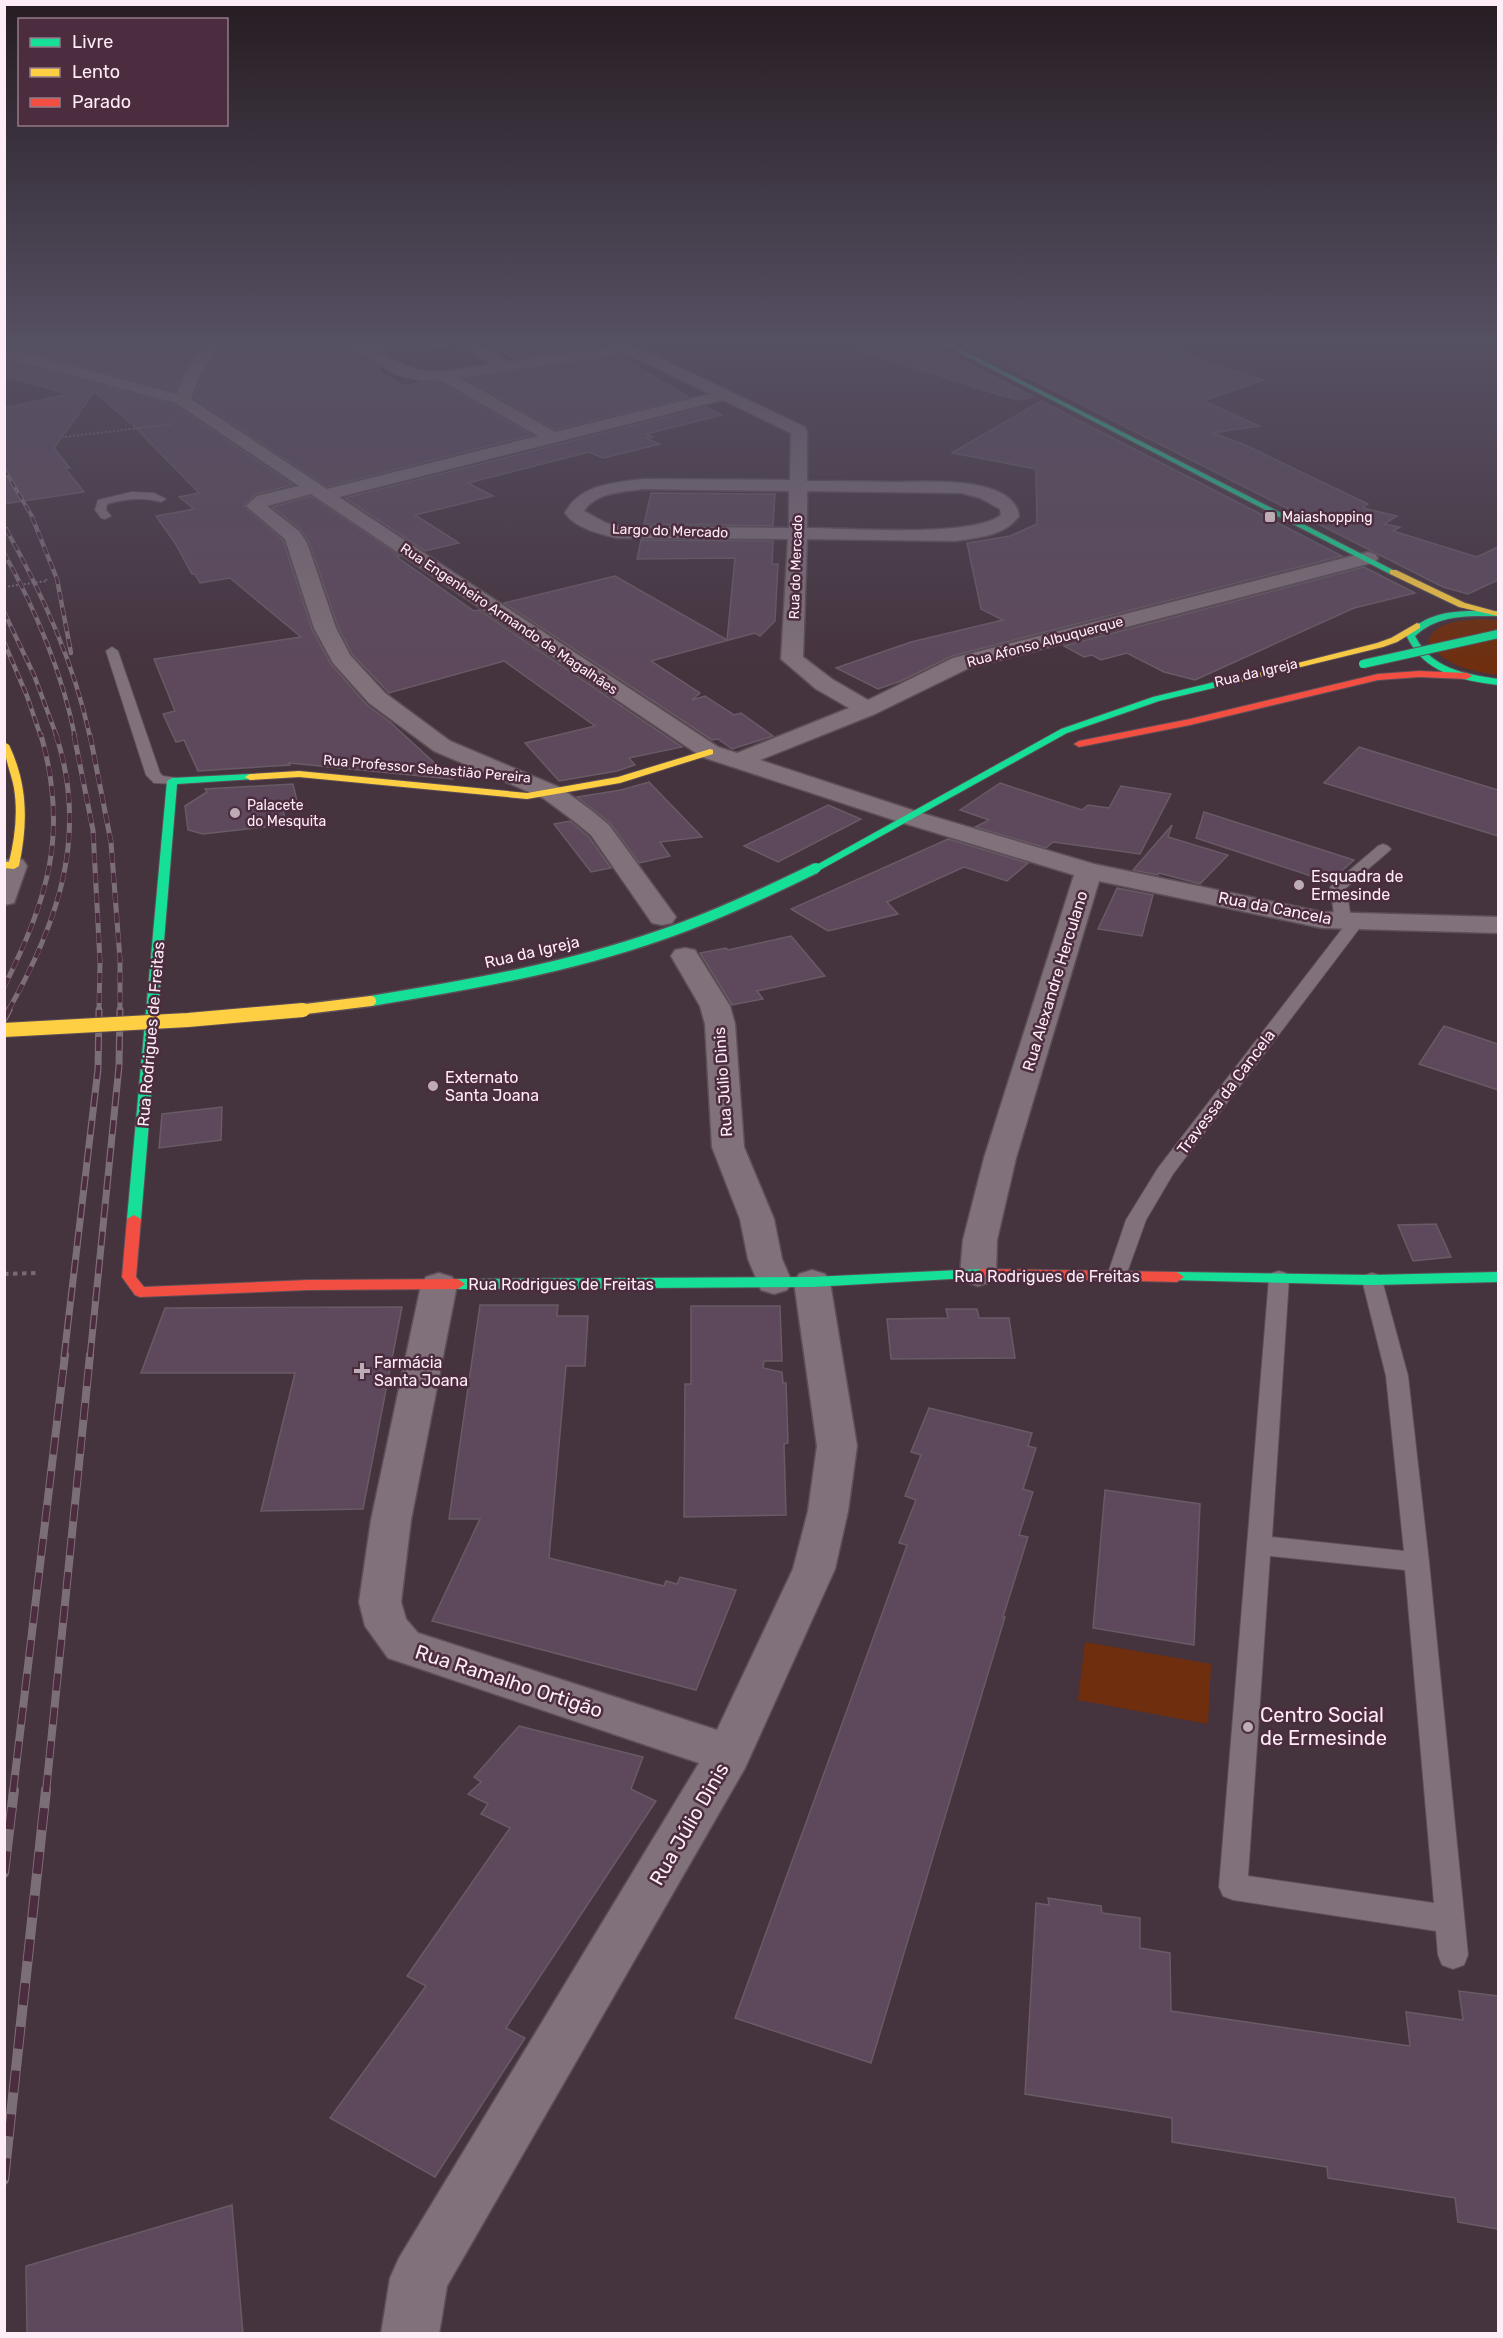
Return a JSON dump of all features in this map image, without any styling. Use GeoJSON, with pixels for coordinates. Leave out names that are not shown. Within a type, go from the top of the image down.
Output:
{"type":"FeatureCollection","features":[{"type":"Feature","properties":{"kind":"main road"},"geometry":{"type":"LineString","coordinates":[[1161,453],[1418,585],[1462,604],[1498,614]]}},
{"type":"Feature","properties":{"kind":"main road"},"geometry":{"type":"LineString","coordinates":[[1418,585],[1436,617]]}},
{"type":"Feature","properties":{"kind":"main road","name":"Rua da Igreja"},"geometry":{"type":"LineString","coordinates":[[4,1030],[277,1015],[519,974],[577,959],[685,927],[743,903],[816,868],[1064,731],[1156,699],[1380,645],[1436,617],[1455,614],[1498,614]]}},
{"type":"Feature","properties":{"kind":"main road"},"geometry":{"type":"LineString","coordinates":[[1417,626],[1410,636],[1412,646],[1423,657],[1442,668],[1498,682]]}},
{"type":"Feature","properties":{"kind":"main road"},"geometry":{"type":"LineString","coordinates":[[1358,666],[1498,634]]}},
{"type":"Feature","properties":{"kind":"main road","name":"Rua da Igreja"},"geometry":{"type":"LineString","coordinates":[[1024,754],[1190,722],[1378,677],[1419,674],[1467,676]]}},
{"type":"Feature","properties":{"kind":"main road","name":"Rua da Igreja"},"geometry":{"type":"LineString","coordinates":[[1024,754],[1093,731],[1162,713]]}},
{"type":"Feature","properties":{"kind":"main road"},"geometry":{"type":"LineString","coordinates":[[4,745],[22,788],[23,808],[21,836],[9,866]]}},
{"type":"Feature","properties":{"kind":"main road","name":"Rua Professor Sebastião Pereira"},"geometry":{"type":"LineString","coordinates":[[172,781],[299,774],[526,796],[632,777],[710,752]]}},
{"type":"Feature","properties":{"kind":"main road","name":"Rua Rodrigues de Freitas"},"geometry":{"type":"LineString","coordinates":[[172,781],[129,1277],[140,1292],[308,1285],[793,1282],[978,1274],[1372,1280],[1498,1277]]}},
{"type":"Feature","properties":{"kind":"street","name":"Rua Engenheiro Armando de Magalhães"},"geometry":{"type":"LineString","coordinates":[[261,453],[710,752],[909,817]]}},
{"type":"Feature","properties":{"kind":"street"},"geometry":{"type":"LineString","coordinates":[[486,453],[319,491],[263,500],[255,506],[292,535],[297,543],[326,628],[341,658],[377,699],[442,746],[552,793],[600,830],[662,917]]}},
{"type":"Feature","properties":{"kind":"street","name":"Rua do Mercado"},"geometry":{"type":"LineString","coordinates":[[799,453],[792,659],[824,684],[867,709]]}},
{"type":"Feature","properties":{"kind":"street","name":"Largo do Mercado"},"geometry":{"type":"LineString","coordinates":[[633,485],[799,485],[938,486],[982,491],[1004,502],[1009,507],[1010,516],[1003,523],[984,531],[955,535],[798,533],[617,532],[599,527],[574,513],[576,506],[584,499],[633,485]]}},
{"type":"Feature","properties":{"kind":"street","name":"Rua Afonso Albuquerque"},"geometry":{"type":"LineString","coordinates":[[735,762],[867,709],[961,663],[1368,558]]}},
{"type":"Feature","properties":{"kind":"street"},"geometry":{"type":"LineString","coordinates":[[454,789],[493,769]]}},
{"type":"Feature","properties":{"kind":"street","name":"Rua Alexandre Herculano"},"geometry":{"type":"LineString","coordinates":[[909,817],[1089,871],[1000,1158],[980,1239],[978,1274]]}},
{"type":"Feature","properties":{"kind":"street"},"geometry":{"type":"LineString","coordinates":[[4,897],[9,866]]}},
{"type":"Feature","properties":{"kind":"street","name":"Rua da Cancela"},"geometry":{"type":"LineString","coordinates":[[1089,871],[1322,920],[1498,925]]}},
{"type":"Feature","properties":{"kind":"street","name":"Rua Júlio Dinis"},"geometry":{"type":"LineString","coordinates":[[410,2331],[419,2278],[437,2244],[586,1999],[729,1754],[814,1569],[828,1511],[837,1446],[793,1282],[765,1259],[758,1219],[728,1148],[720,1024],[715,1006],[685,956]]}},
{"type":"Feature","properties":{"kind":"street","name":"Rua Ramalho Ortigão"},"geometry":{"type":"LineString","coordinates":[[439,1285],[391,1520],[380,1602],[387,1626],[403,1646],[729,1754]]}},
{"type":"Feature","properties":{"kind":"lane"},"geometry":{"type":"LineString","coordinates":[[105,516],[100,510],[102,502],[129,495],[151,495],[161,500]]}},
{"type":"Feature","properties":{"kind":"lane"},"geometry":{"type":"LineString","coordinates":[[112,651],[153,776],[159,780],[172,781]]}},
{"type":"Feature","properties":{"kind":"lane"},"geometry":{"type":"LineString","coordinates":[[1349,921],[1338,887],[1383,849]]}},
{"type":"Feature","properties":{"kind":"lane","name":"Travessa da Cancela"},"geometry":{"type":"LineString","coordinates":[[1117,1276],[1136,1220],[1165,1172],[1349,921]]}},
{"type":"Feature","properties":{"kind":"lane"},"geometry":{"type":"LineString","coordinates":[[1279,1278],[1233,1887],[1449,1918]]}},
{"type":"Feature","properties":{"kind":"lane"},"geometry":{"type":"LineString","coordinates":[[1372,1280],[1397,1376],[1417,1562],[1453,1955]]}},
{"type":"Feature","properties":{"kind":"lane"},"geometry":{"type":"LineString","coordinates":[[1259,1545],[1417,1562]]}},
{"type":"Feature","properties":{"kind":"path"},"geometry":{"type":"LineString","coordinates":[[7,586],[47,581],[46,579]]}},
{"type":"Feature","properties":{"kind":"path"},"geometry":{"type":"LineString","coordinates":[[4,1274],[36,1273]]}},
{"type":"Feature","properties":{"kind":"shaded area"},"geometry":{"type":"Polygon","coordinates":[[[1480,619],[1498,620],[1498,675],[1478,672],[1449,662],[1428,641],[1436,629],[1450,623],[1480,619]]]}},
{"type":"Feature","properties":{"kind":"shaded area"},"geometry":{"type":"Polygon","coordinates":[[[1085,1642],[1211,1664],[1208,1724],[1078,1700],[1085,1642]]]}},
{"type":"Feature","properties":{"kind":"building"},"geometry":{"type":"Polygon","coordinates":[[[4,453],[58,453],[70,468],[65,468],[84,492],[4,504],[4,453]]]}},
{"type":"Feature","properties":{"kind":"building"},"geometry":{"type":"Polygon","coordinates":[[[160,453],[246,453],[293,485],[256,494],[244,506],[283,540],[312,629],[331,664],[367,705],[390,722],[452,779],[289,763],[290,765],[198,771],[184,740],[176,742],[163,714],[175,711],[154,659],[301,637],[230,578],[200,583],[195,574],[192,574],[175,543],[156,516],[194,509],[179,497],[199,493],[160,453]]]}},
{"type":"Feature","properties":{"kind":"building"},"geometry":{"type":"Polygon","coordinates":[[[276,453],[461,453],[327,487],[276,453]]]}},
{"type":"Feature","properties":{"kind":"building"},"geometry":{"type":"Polygon","coordinates":[[[523,453],[585,453],[468,483],[493,496],[415,515],[459,543],[425,551],[345,498],[523,453]]]}},
{"type":"Feature","properties":{"kind":"building"},"geometry":{"type":"Polygon","coordinates":[[[592,453],[623,453],[603,458],[592,453]]]}},
{"type":"Feature","properties":{"kind":"building"},"geometry":{"type":"Polygon","coordinates":[[[953,453],[1142,453],[1342,556],[952,656],[901,681],[878,689],[836,668],[911,642],[1003,620],[981,609],[967,543],[1010,536],[1037,524],[1036,469],[953,453]]]}},
{"type":"Feature","properties":{"kind":"building"},"geometry":{"type":"Polygon","coordinates":[[[1177,453],[1262,453],[1368,504],[1363,508],[1397,516],[1384,524],[1400,527],[1393,531],[1477,557],[1498,547],[1498,580],[1468,594],[1443,587],[1177,453]]]}},
{"type":"Feature","properties":{"kind":"building"},"geometry":{"type":"Polygon","coordinates":[[[651,493],[775,494],[773,526],[644,524],[651,493]]]}},
{"type":"Feature","properties":{"kind":"building"},"geometry":{"type":"Polygon","coordinates":[[[311,496],[400,556],[397,557],[474,611],[479,610],[682,747],[629,758],[635,765],[617,771],[559,781],[525,743],[595,726],[504,661],[389,693],[352,654],[338,627],[309,542],[300,529],[272,507],[311,496]]]}},
{"type":"Feature","properties":{"kind":"building"},"geometry":{"type":"Polygon","coordinates":[[[641,540],[773,541],[772,564],[778,564],[775,621],[760,636],[755,633],[651,661],[700,693],[692,700],[705,696],[734,715],[741,713],[773,736],[732,749],[718,739],[712,740],[504,603],[615,576],[727,640],[735,558],[637,559],[641,540]]]}},
{"type":"Feature","properties":{"kind":"building"},"geometry":{"type":"Polygon","coordinates":[[[1364,567],[1415,593],[1354,608],[1195,680],[1164,672],[1127,653],[1101,660],[1092,655],[1084,657],[1064,646],[1364,567]]]}},
{"type":"Feature","properties":{"kind":"building"},"geometry":{"type":"Polygon","coordinates":[[[1359,747],[1498,790],[1498,836],[1324,783],[1359,747]]]}},
{"type":"Feature","properties":{"kind":"building"},"geometry":{"type":"Polygon","coordinates":[[[649,782],[702,837],[660,842],[670,856],[639,863],[610,823],[577,797],[621,790],[649,782]]]}},
{"type":"Feature","properties":{"kind":"building"},"geometry":{"type":"Polygon","coordinates":[[[1000,783],[1082,810],[1088,805],[1109,808],[1121,786],[1171,794],[1140,854],[1053,842],[1046,848],[975,827],[989,820],[960,810],[1000,783]]]}},
{"type":"Feature","properties":{"kind":"building","name":"Palacete do Mesquita"},"geometry":{"type":"Polygon","coordinates":[[[293,784],[297,801],[282,803],[285,820],[281,820],[282,825],[203,834],[188,830],[185,806],[207,792],[205,789],[293,784]]]}},
{"type":"Feature","properties":{"kind":"building"},"geometry":{"type":"Polygon","coordinates":[[[828,805],[861,819],[778,862],[744,846],[828,805]]]}},
{"type":"Feature","properties":{"kind":"building"},"geometry":{"type":"Polygon","coordinates":[[[1204,812],[1354,860],[1329,882],[1196,838],[1204,812]]]}},
{"type":"Feature","properties":{"kind":"building"},"geometry":{"type":"Polygon","coordinates":[[[570,821],[589,837],[611,868],[591,872],[554,824],[570,821]]]}},
{"type":"Feature","properties":{"kind":"building"},"geometry":{"type":"Polygon","coordinates":[[[1172,825],[1168,837],[1228,855],[1200,884],[1159,873],[1158,875],[1133,870],[1172,825]]]}},
{"type":"Feature","properties":{"kind":"building"},"geometry":{"type":"Polygon","coordinates":[[[948,839],[1028,863],[1007,881],[964,867],[887,902],[898,914],[828,931],[791,909],[948,839]]]}},
{"type":"Feature","properties":{"kind":"building"},"geometry":{"type":"Polygon","coordinates":[[[1117,888],[1153,895],[1142,936],[1098,929],[1117,888]]]}},
{"type":"Feature","properties":{"kind":"building"},"geometry":{"type":"Polygon","coordinates":[[[791,936],[825,976],[757,991],[763,999],[732,1005],[700,953],[726,948],[728,950],[791,936]]]}},
{"type":"Feature","properties":{"kind":"building"},"geometry":{"type":"Polygon","coordinates":[[[1444,1026],[1498,1044],[1498,1090],[1419,1064],[1444,1026]]]}},
{"type":"Feature","properties":{"kind":"building"},"geometry":{"type":"Polygon","coordinates":[[[222,1107],[221,1140],[159,1148],[162,1114],[222,1107]]]}},
{"type":"Feature","properties":{"kind":"building"},"geometry":{"type":"Polygon","coordinates":[[[1436,1224],[1451,1257],[1413,1261],[1398,1225],[1436,1224]]]}},
{"type":"Feature","properties":{"kind":"building"},"geometry":{"type":"Polygon","coordinates":[[[480,1305],[558,1305],[557,1316],[588,1316],[585,1366],[566,1366],[549,1558],[664,1586],[666,1581],[677,1584],[680,1577],[736,1590],[696,1690],[432,1621],[480,1519],[449,1519],[480,1305]]]}},
{"type":"Feature","properties":{"kind":"building"},"geometry":{"type":"Polygon","coordinates":[[[691,1306],[780,1306],[782,1361],[764,1361],[763,1368],[782,1372],[783,1383],[786,1383],[788,1443],[784,1444],[786,1515],[684,1517],[685,1384],[691,1384],[691,1306]]]}},
{"type":"Feature","properties":{"kind":"building"},"geometry":{"type":"Polygon","coordinates":[[[402,1307],[363,1509],[261,1511],[295,1373],[141,1373],[165,1308],[402,1307]]]}},
{"type":"Feature","properties":{"kind":"building"},"geometry":{"type":"Polygon","coordinates":[[[946,1309],[977,1309],[979,1318],[1009,1318],[1015,1358],[891,1359],[887,1319],[948,1318],[946,1309]]]}},
{"type":"Feature","properties":{"kind":"building"},"geometry":{"type":"Polygon","coordinates":[[[929,1408],[1032,1433],[1028,1446],[1036,1448],[1023,1489],[1033,1492],[1019,1535],[1028,1537],[871,2063],[735,2018],[907,1545],[899,1543],[916,1500],[905,1496],[921,1455],[911,1452],[929,1408]]]}},
{"type":"Feature","properties":{"kind":"building"},"geometry":{"type":"Polygon","coordinates":[[[1105,1490],[1200,1504],[1194,1645],[1093,1628],[1105,1490]]]}},
{"type":"Feature","properties":{"kind":"building"},"geometry":{"type":"Polygon","coordinates":[[[519,1726],[643,1757],[631,1789],[656,1801],[506,2028],[525,2038],[435,2177],[330,2118],[426,1986],[407,1976],[510,1828],[481,1814],[488,1804],[468,1794],[481,1782],[474,1777],[519,1726]]]}},
{"type":"Feature","properties":{"kind":"building"},"geometry":{"type":"Polygon","coordinates":[[[1048,1898],[1101,1906],[1102,1913],[1140,1918],[1140,1948],[1170,1953],[1171,2011],[1410,2046],[1406,2012],[1463,2020],[1459,1991],[1498,1996],[1498,2229],[1458,2222],[1455,2198],[1328,2178],[1327,2167],[1172,2142],[1172,2118],[1025,2094],[1036,1903],[1049,1905],[1048,1898]]]}},
{"type":"Feature","properties":{"kind":"building"},"geometry":{"type":"Polygon","coordinates":[[[232,2205],[243,2334],[27,2334],[26,2266],[232,2205]]]}},
{"type":"Feature","properties":{"kind":"railway"},"geometry":{"type":"LineString","coordinates":[[4,469],[33,518]]}},
{"type":"Feature","properties":{"kind":"railway"},"geometry":{"type":"LineString","coordinates":[[32,517],[57,579],[71,653]]}},
{"type":"Feature","properties":{"kind":"railway"},"geometry":{"type":"LineString","coordinates":[[6,529],[56,630],[75,683],[90,737]]}},
{"type":"Feature","properties":{"kind":"railway"},"geometry":{"type":"LineString","coordinates":[[4,553],[47,642],[75,737]]}},
{"type":"Feature","properties":{"kind":"railway"},"geometry":{"type":"LineString","coordinates":[[4,612],[34,675],[57,737]]}},
{"type":"Feature","properties":{"kind":"railway"},"geometry":{"type":"LineString","coordinates":[[4,642],[27,696],[41,737]]}},
{"type":"Feature","properties":{"kind":"railway"},"geometry":{"type":"LineString","coordinates":[[4,987],[32,924],[50,864],[53,803],[41,735]]}},
{"type":"Feature","properties":{"kind":"railway"},"geometry":{"type":"LineString","coordinates":[[8,1011],[41,945],[63,878],[68,843],[69,808],[65,772],[56,735]]}},
{"type":"Feature","properties":{"kind":"railway"},"geometry":{"type":"LineString","coordinates":[[74,735],[93,830],[100,962],[99,1011]]}},
{"type":"Feature","properties":{"kind":"railway"},"geometry":{"type":"LineString","coordinates":[[90,735],[111,842],[120,960],[120,1010]]}},
{"type":"Feature","properties":{"kind":"railway"},"geometry":{"type":"LineString","coordinates":[[4,1019],[9,1010]]}},
{"type":"Feature","properties":{"kind":"railway"},"geometry":{"type":"LineString","coordinates":[[64,1357],[98,1069],[99,1010]]}},
{"type":"Feature","properties":{"kind":"railway"},"geometry":{"type":"LineString","coordinates":[[90,1357],[119,1066],[120,1010]]}},
{"type":"Feature","properties":{"kind":"railway"},"geometry":{"type":"LineString","coordinates":[[13,1792],[65,1355]]}},
{"type":"Feature","properties":{"kind":"railway"},"geometry":{"type":"LineString","coordinates":[[46,1792],[90,1355]]}},
{"type":"Feature","properties":{"kind":"railway"},"geometry":{"type":"LineString","coordinates":[[4,1873],[14,1790]]}},
{"type":"Feature","properties":{"kind":"railway"},"geometry":{"type":"LineString","coordinates":[[4,2180],[46,1790]]}},
{"type":"Feature","properties":{"kind":"traffic: fast"},"geometry":{"type":"LineString","coordinates":[[1160,453],[1393,572]]}},
{"type":"Feature","properties":{"kind":"traffic: fast"},"geometry":{"type":"LineString","coordinates":[[1498,614],[1462,614],[1440,617],[1429,621],[1410,635],[1424,657],[1446,670],[1472,678],[1498,682]]}},
{"type":"Feature","properties":{"kind":"traffic: fast"},"geometry":{"type":"LineString","coordinates":[[1363,664],[1498,634]]}},
{"type":"Feature","properties":{"kind":"traffic: fast"},"geometry":{"type":"LineString","coordinates":[[816,868],[1064,731],[1156,699],[1223,683]]}},
{"type":"Feature","properties":{"kind":"traffic: fast"},"geometry":{"type":"LineString","coordinates":[[134,1219],[172,781],[250,777]]}},
{"type":"Feature","properties":{"kind":"traffic: fast"},"geometry":{"type":"LineString","coordinates":[[371,1001],[537,970],[660,936],[715,915],[816,868]]}},
{"type":"Feature","properties":{"kind":"traffic: fast"},"geometry":{"type":"LineString","coordinates":[[458,1284],[812,1282],[981,1274]]}},
{"type":"Feature","properties":{"kind":"traffic: fast"},"geometry":{"type":"LineString","coordinates":[[1177,1277],[1372,1280],[1498,1277]]}},
{"type":"Feature","properties":{"kind":"traffic: slow"},"geometry":{"type":"LineString","coordinates":[[1393,572],[1462,605],[1498,614]]}},
{"type":"Feature","properties":{"kind":"traffic: slow"},"geometry":{"type":"LineString","coordinates":[[1223,683],[1380,645],[1394,640],[1417,626]]}},
{"type":"Feature","properties":{"kind":"traffic: slow"},"geometry":{"type":"LineString","coordinates":[[4,745],[16,775],[21,804],[20,835],[14,866],[4,865]]}},
{"type":"Feature","properties":{"kind":"traffic: slow"},"geometry":{"type":"LineString","coordinates":[[250,777],[299,774],[527,796],[620,780],[710,752]]}},
{"type":"Feature","properties":{"kind":"traffic: slow"},"geometry":{"type":"LineString","coordinates":[[4,1030],[234,1017],[371,1001]]}},
{"type":"Feature","properties":{"kind":"traffic: jam"},"geometry":{"type":"LineString","coordinates":[[1079,744],[1190,722],[1378,677],[1419,674],[1467,676]]}},
{"type":"Feature","properties":{"kind":"traffic: jam"},"geometry":{"type":"LineString","coordinates":[[134,1219],[129,1277],[140,1292],[308,1285],[458,1284]]}},
{"type":"Feature","properties":{"kind":"traffic: jam"},"geometry":{"type":"LineString","coordinates":[[981,1274],[1177,1277]]}},
{"type":"Feature","properties":{"kind":"place","name":"Maiashopping"},"geometry":{"type":"Point","coordinates":[1270,517]}},
{"type":"Feature","properties":{"kind":"place","name":"Palacete do Mesquita"},"geometry":{"type":"Point","coordinates":[235,813]}},
{"type":"Feature","properties":{"kind":"place","name":"Esquadra de Ermesinde"},"geometry":{"type":"Point","coordinates":[1299,885]}},
{"type":"Feature","properties":{"kind":"place","name":"Externato Santa Joana"},"geometry":{"type":"Point","coordinates":[433,1086]}},
{"type":"Feature","properties":{"kind":"place","name":"Farmácia Santa Joana"},"geometry":{"type":"Point","coordinates":[362,1371]}},
{"type":"Feature","properties":{"kind":"place","name":"Centro Social de Ermesinde"},"geometry":{"type":"Point","coordinates":[1248,1727]}}]}
